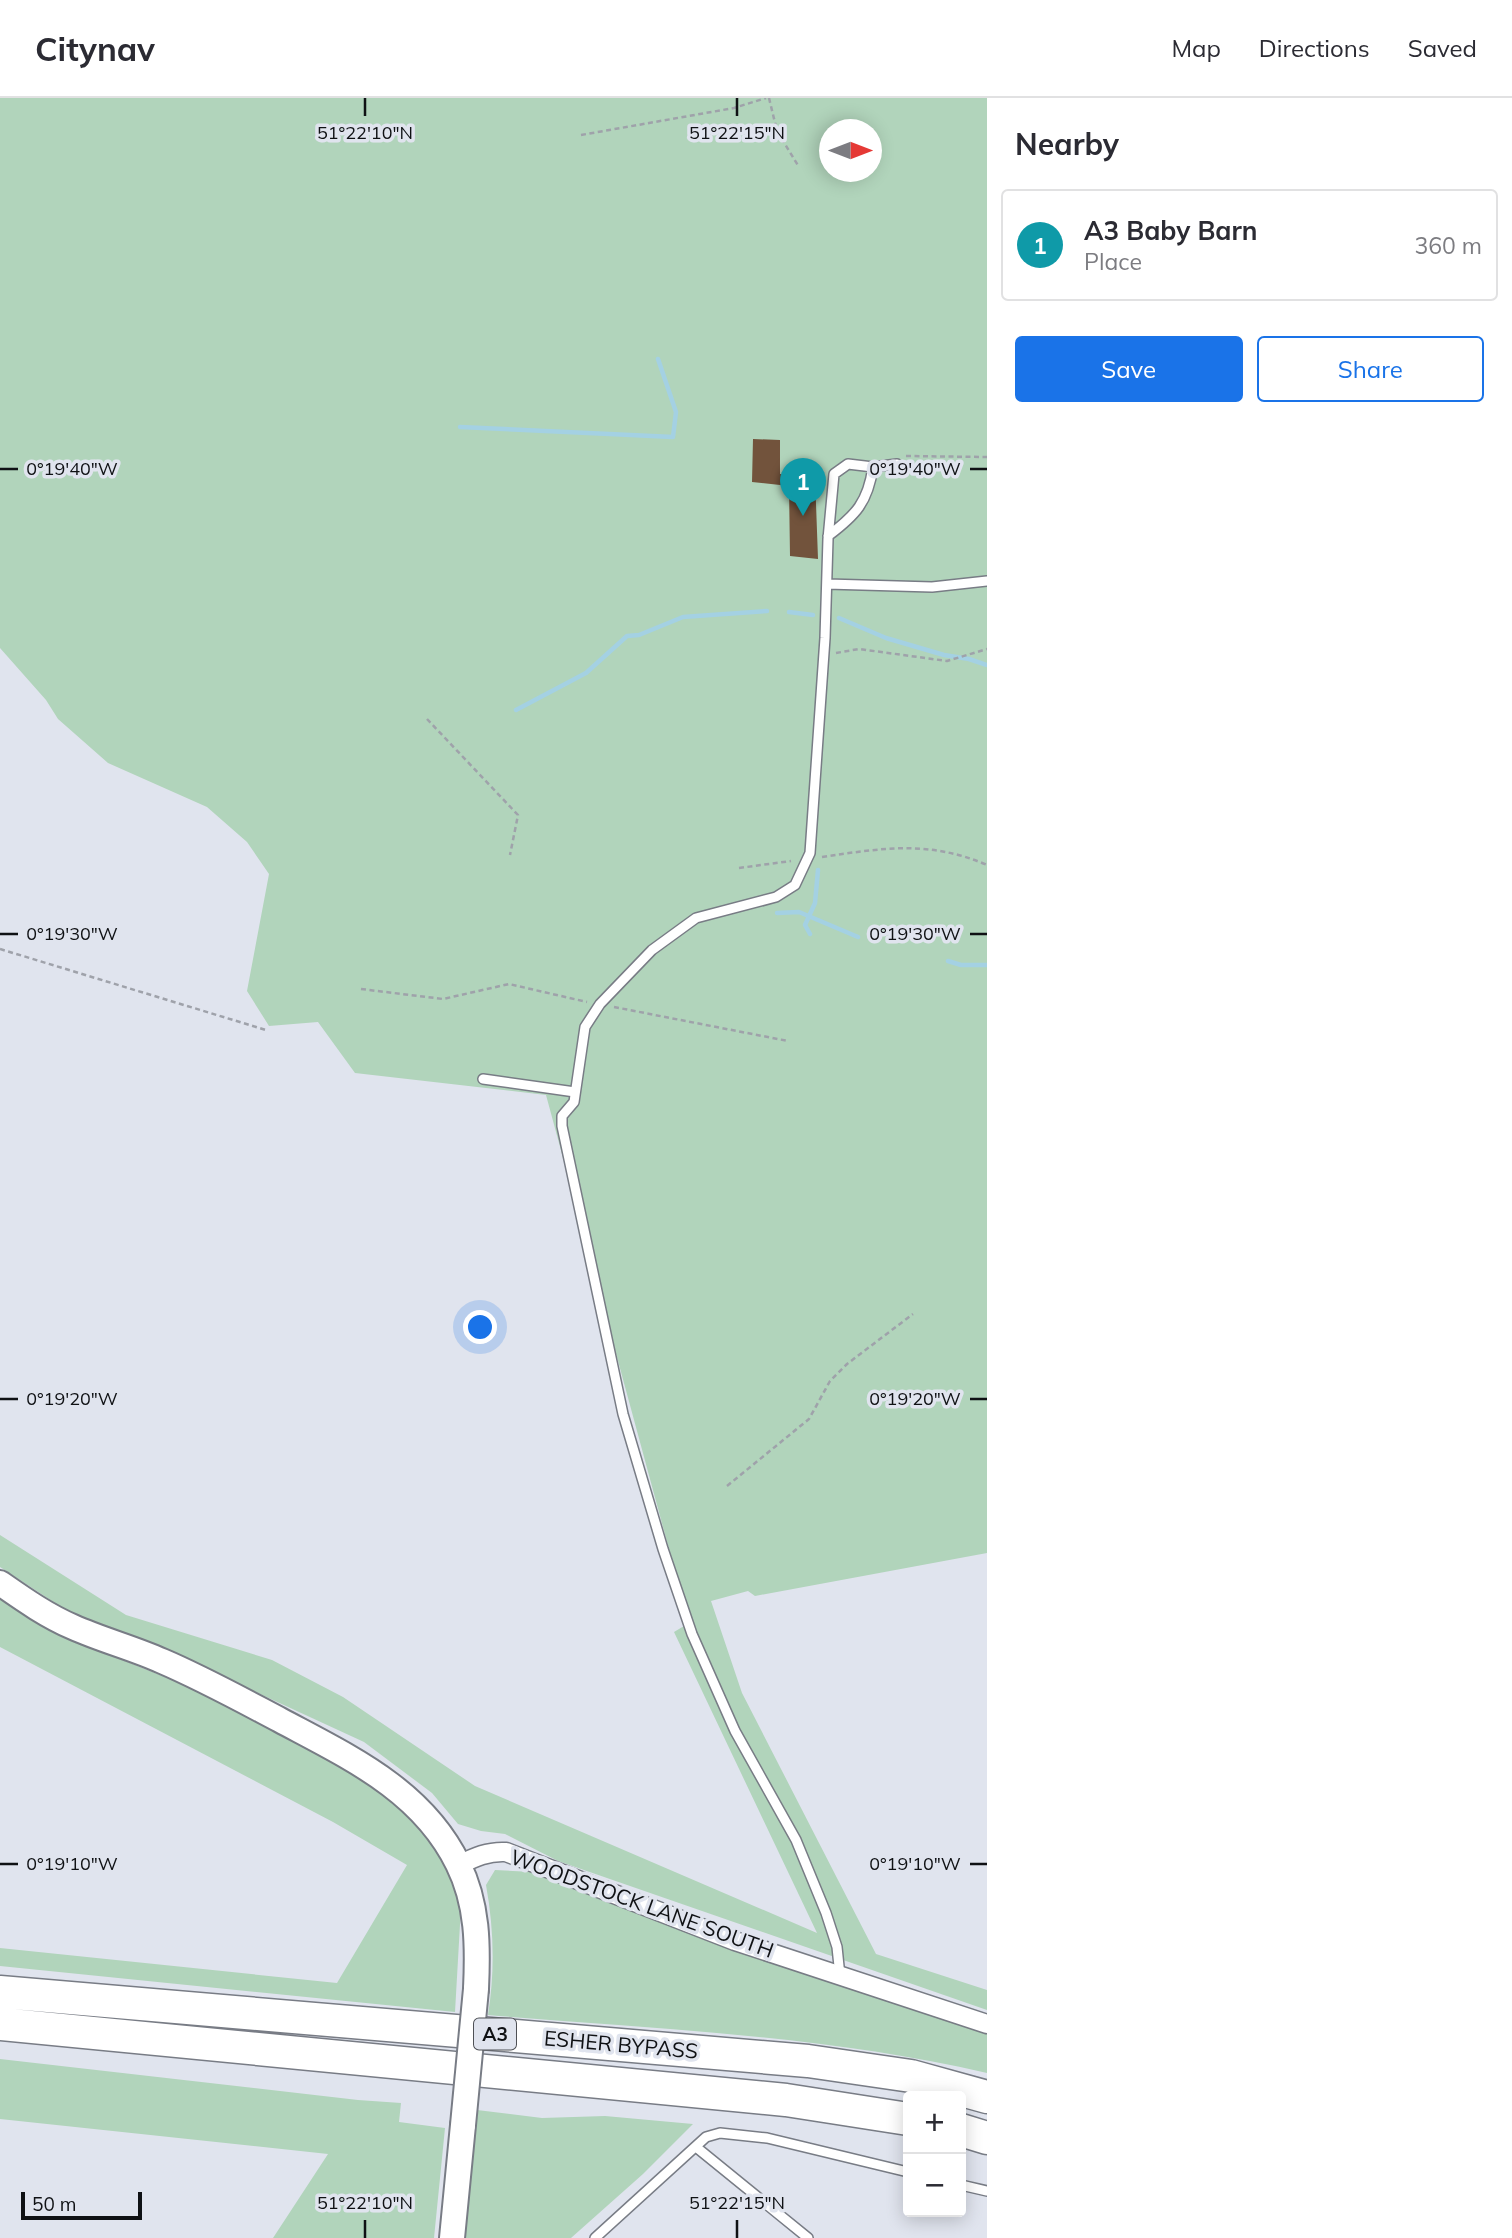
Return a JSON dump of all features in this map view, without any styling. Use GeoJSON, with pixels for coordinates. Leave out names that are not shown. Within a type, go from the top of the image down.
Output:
{"type":"FeatureCollection","features":[{"type":"Feature","properties":{"kind":"highway","name":"ESHER BYPASS"},"geometry":{"type":"LineString","coordinates":[[0,1992],[808,2061],[911,2076],[987,2097]]}},
{"type":"Feature","properties":{"kind":"highway","name":"ESHER BYPASS"},"geometry":{"type":"LineString","coordinates":[[0,2024],[786,2100],[903,2118]]}},
{"type":"Feature","properties":{"kind":"highway"},"geometry":{"type":"LineString","coordinates":[[966,2132],[987,2138]]}},
{"type":"Feature","properties":{"kind":"street"},"geometry":{"type":"LineString","coordinates":[[0,1583],[72,1627],[162,1660],[354,1758],[418,1807],[445,1840],[459,1865],[475,1916],[477,1940],[476,1989],[452,2238]]}},
{"type":"Feature","properties":{"kind":"street","name":"WOODSTOCK LANE SOUTH"},"geometry":{"type":"LineString","coordinates":[[459,1865],[494,1851],[506,1852],[735,1941],[987,2024]]}},
{"type":"Feature","properties":{"kind":"lane"},"geometry":{"type":"LineString","coordinates":[[840,1976],[837,1947],[826,1913],[796,1840],[736,1731],[692,1634],[655,1525],[623,1414],[562,1116],[574,1102],[585,1027],[600,1004],[652,950],[696,918],[776,897],[795,885],[810,853],[834,474],[848,464],[873,467],[897,464]]}},
{"type":"Feature","properties":{"kind":"lane"},"geometry":{"type":"LineString","coordinates":[[828,536],[849,520],[862,505],[871,484],[873,467]]}},
{"type":"Feature","properties":{"kind":"lane"},"geometry":{"type":"LineString","coordinates":[[827,584],[932,587],[987,581]]}},
{"type":"Feature","properties":{"kind":"lane"},"geometry":{"type":"LineString","coordinates":[[483,1079],[576,1092]]}},
{"type":"Feature","properties":{"kind":"lane"},"geometry":{"type":"LineString","coordinates":[[596,2238],[706,2137],[713,2135],[735,2133],[767,2138],[903,2171]]}},
{"type":"Feature","properties":{"kind":"lane"},"geometry":{"type":"LineString","coordinates":[[696,2147],[808,2238]]}},
{"type":"Feature","properties":{"kind":"lane"},"geometry":{"type":"LineString","coordinates":[[966,2186],[987,2191]]}},
{"type":"Feature","properties":{"kind":"path"},"geometry":{"type":"LineString","coordinates":[[581,135],[734,108],[768,98],[777,131],[799,167]]}},
{"type":"Feature","properties":{"kind":"path"},"geometry":{"type":"LineString","coordinates":[[897,464],[905,456],[987,457]]}},
{"type":"Feature","properties":{"kind":"path"},"geometry":{"type":"LineString","coordinates":[[824,656],[859,649],[947,661],[987,649]]}},
{"type":"Feature","properties":{"kind":"path"},"geometry":{"type":"LineString","coordinates":[[427,719],[518,815],[510,855]]}},
{"type":"Feature","properties":{"kind":"path"},"geometry":{"type":"LineString","coordinates":[[815,858],[882,849],[930,848],[967,856],[987,865]]}},
{"type":"Feature","properties":{"kind":"path"},"geometry":{"type":"LineString","coordinates":[[739,869],[802,860]]}},
{"type":"Feature","properties":{"kind":"path"},"geometry":{"type":"LineString","coordinates":[[0,949],[267,1030]]}},
{"type":"Feature","properties":{"kind":"path"},"geometry":{"type":"LineString","coordinates":[[361,989],[443,999],[509,984],[788,1041]]}},
{"type":"Feature","properties":{"kind":"path"},"geometry":{"type":"LineString","coordinates":[[727,1486],[809,1419],[830,1381],[846,1364],[913,1314]]}},
{"type":"Feature","properties":{"kind":"green space"},"geometry":{"type":"Polygon","coordinates":[[[0,98],[987,98],[987,1553],[755,1596],[748,1591],[711,1601],[742,1693],[876,1954],[987,1990],[987,2010],[558,1861],[505,1834],[458,1824],[432,1793],[364,1742],[186,1660],[78,1618],[0,1567],[0,1535],[126,1615],[272,1660],[343,1697],[475,1786],[817,1933],[674,1632],[689,1623],[546,1095],[355,1073],[318,1022],[269,1026],[247,991],[269,874],[247,842],[207,807],[108,763],[58,719],[46,700],[0,648],[0,98]]]}},
{"type":"Feature","properties":{"kind":"green space"},"geometry":{"type":"Polygon","coordinates":[[[0,1596],[70,1639],[180,1683],[270,1726],[393,1796],[441,1852],[455,1886],[461,1907],[455,2012],[0,1966],[0,1948],[337,1983],[407,1865],[333,1822],[0,1647],[0,1596]]]}},
{"type":"Feature","properties":{"kind":"green space"},"geometry":{"type":"Polygon","coordinates":[[[495,1870],[533,1872],[773,1961],[987,2030],[987,2073],[926,2060],[802,2042],[676,2029],[488,2015],[493,1950],[486,1885],[495,1870]]]}},
{"type":"Feature","properties":{"kind":"green space"},"geometry":{"type":"Polygon","coordinates":[[[0,2059],[401,2103],[399,2122],[445,2128],[434,2238],[273,2238],[328,2154],[0,2119],[0,2059]]]}},
{"type":"Feature","properties":{"kind":"green space"},"geometry":{"type":"Polygon","coordinates":[[[477,2110],[542,2118],[605,2116],[693,2124],[643,2174],[571,2238],[464,2238],[477,2110]]]}},
{"type":"Feature","properties":{"kind":"building"},"geometry":{"type":"Polygon","coordinates":[[[753,439],[780,440],[780,474],[815,476],[818,559],[790,556],[789,486],[752,482],[753,439]]]}},
{"type":"Feature","properties":{"kind":"waterway"},"geometry":{"type":"LineString","coordinates":[[460,427],[673,437],[676,412],[658,359]]}},
{"type":"Feature","properties":{"kind":"waterway"},"geometry":{"type":"LineString","coordinates":[[516,710],[586,673],[627,636],[639,635],[683,617],[767,611]]}},
{"type":"Feature","properties":{"kind":"waterway"},"geometry":{"type":"LineString","coordinates":[[789,612],[813,615]]}},
{"type":"Feature","properties":{"kind":"waterway"},"geometry":{"type":"LineString","coordinates":[[839,618],[886,638],[987,665]]}},
{"type":"Feature","properties":{"kind":"waterway"},"geometry":{"type":"LineString","coordinates":[[810,934],[805,925],[815,903],[818,870]]}},
{"type":"Feature","properties":{"kind":"waterway"},"geometry":{"type":"LineString","coordinates":[[777,913],[799,912],[858,937]]}},
{"type":"Feature","properties":{"kind":"waterway"},"geometry":{"type":"LineString","coordinates":[[948,961],[961,965],[987,965]]}},
{"type":"Feature","properties":{"kind":"place","name":"A3 Baby Barn"},"geometry":{"type":"Point","coordinates":[803,516]}}]}
